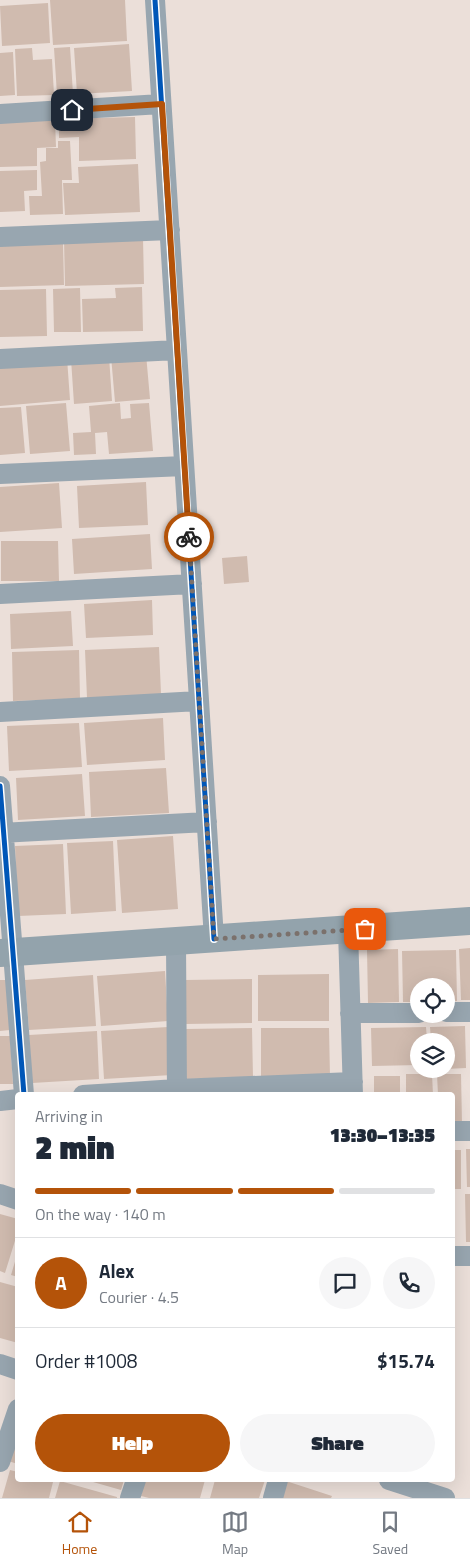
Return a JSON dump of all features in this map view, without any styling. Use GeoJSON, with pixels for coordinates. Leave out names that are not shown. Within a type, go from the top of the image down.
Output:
{"type":"FeatureCollection","features":[{"type":"Feature","properties":{"kind":"main road"},"geometry":{"type":"LineString","coordinates":[[6,952],[470,921]]}},
{"type":"Feature","properties":{"kind":"street"},"geometry":{"type":"LineString","coordinates":[[155,0],[214,939]]}},
{"type":"Feature","properties":{"kind":"street"},"geometry":{"type":"LineString","coordinates":[[0,114],[162,104]]}},
{"type":"Feature","properties":{"kind":"street"},"geometry":{"type":"LineString","coordinates":[[0,237],[170,230]]}},
{"type":"Feature","properties":{"kind":"street"},"geometry":{"type":"LineString","coordinates":[[0,359],[177,350]]}},
{"type":"Feature","properties":{"kind":"street"},"geometry":{"type":"LineString","coordinates":[[0,474],[184,466]]}},
{"type":"Feature","properties":{"kind":"street"},"geometry":{"type":"LineString","coordinates":[[0,594],[192,584]]}},
{"type":"Feature","properties":{"kind":"street"},"geometry":{"type":"LineString","coordinates":[[0,712],[199,700]]}},
{"type":"Feature","properties":{"kind":"street"},"geometry":{"type":"LineString","coordinates":[[0,786],[6,952],[24,1092]]}},
{"type":"Feature","properties":{"kind":"street"},"geometry":{"type":"LineString","coordinates":[[2,833],[207,822]]}},
{"type":"Feature","properties":{"kind":"street"},"geometry":{"type":"LineString","coordinates":[[176,941],[177,1092],[353,1089],[348,930]]}},
{"type":"Feature","properties":{"kind":"street"},"geometry":{"type":"LineString","coordinates":[[350,1013],[410,1012]]}},
{"type":"Feature","properties":{"kind":"street"},"geometry":{"type":"LineString","coordinates":[[455,1012],[470,1012]]}},
{"type":"Feature","properties":{"kind":"street"},"geometry":{"type":"LineString","coordinates":[[0,1101],[15,1100]]}},
{"type":"Feature","properties":{"kind":"street"},"geometry":{"type":"LineString","coordinates":[[455,1131],[470,1131]]}},
{"type":"Feature","properties":{"kind":"street"},"geometry":{"type":"LineString","coordinates":[[0,1194],[15,1199]]}},
{"type":"Feature","properties":{"kind":"street"},"geometry":{"type":"LineString","coordinates":[[455,1256],[470,1256]]}},
{"type":"Feature","properties":{"kind":"street"},"geometry":{"type":"LineString","coordinates":[[0,1364],[15,1369]]}},
{"type":"Feature","properties":{"kind":"street"},"geometry":{"type":"LineString","coordinates":[[0,1462],[15,1418]]}},
{"type":"Feature","properties":{"kind":"street"},"geometry":{"type":"LineString","coordinates":[[130,1498],[135,1482]]}},
{"type":"Feature","properties":{"kind":"street"},"geometry":{"type":"LineString","coordinates":[[273,1498],[277,1482]]}},
{"type":"Feature","properties":{"kind":"street"},"geometry":{"type":"LineString","coordinates":[[393,1482],[420,1494],[445,1498]]}},
{"type":"Feature","properties":{"kind":"building"},"geometry":{"type":"Polygon","coordinates":[[[50,0],[125,0],[127,41],[53,45],[50,0]]]}},
{"type":"Feature","properties":{"kind":"building"},"geometry":{"type":"Polygon","coordinates":[[[48,3],[50,43],[2,46],[0,6],[48,3]]]}},
{"type":"Feature","properties":{"kind":"building"},"geometry":{"type":"Polygon","coordinates":[[[129,44],[132,91],[77,94],[74,48],[129,44]]]}},
{"type":"Feature","properties":{"kind":"building"},"geometry":{"type":"Polygon","coordinates":[[[70,47],[73,94],[57,95],[54,48],[70,47]]]}},
{"type":"Feature","properties":{"kind":"building"},"geometry":{"type":"Polygon","coordinates":[[[32,48],[33,60],[52,59],[54,95],[17,96],[15,49],[32,48]]]}},
{"type":"Feature","properties":{"kind":"building"},"geometry":{"type":"Polygon","coordinates":[[[13,52],[15,95],[0,96],[0,53],[13,52]]]}},
{"type":"Feature","properties":{"kind":"building"},"geometry":{"type":"Polygon","coordinates":[[[135,117],[136,159],[79,161],[79,137],[59,138],[59,119],[135,117]]]}},
{"type":"Feature","properties":{"kind":"building"},"geometry":{"type":"Polygon","coordinates":[[[55,120],[56,147],[37,148],[37,166],[0,167],[0,121],[55,120]]]}},
{"type":"Feature","properties":{"kind":"building"},"geometry":{"type":"Polygon","coordinates":[[[58,141],[70,141],[72,180],[62,180],[63,214],[30,215],[29,196],[42,196],[40,162],[46,161],[46,148],[58,148],[58,141]]]}},
{"type":"Feature","properties":{"kind":"building"},"geometry":{"type":"Polygon","coordinates":[[[138,164],[140,212],[65,215],[63,183],[79,183],[78,167],[138,164]]]}},
{"type":"Feature","properties":{"kind":"building"},"geometry":{"type":"Polygon","coordinates":[[[37,170],[37,190],[24,191],[25,211],[0,212],[0,171],[37,170]]]}},
{"type":"Feature","properties":{"kind":"building"},"geometry":{"type":"Polygon","coordinates":[[[143,238],[144,284],[65,286],[64,240],[143,238]]]}},
{"type":"Feature","properties":{"kind":"building"},"geometry":{"type":"Polygon","coordinates":[[[63,241],[64,285],[0,287],[0,243],[63,241]]]}},
{"type":"Feature","properties":{"kind":"building"},"geometry":{"type":"Polygon","coordinates":[[[142,287],[143,331],[83,332],[82,299],[116,298],[115,288],[142,287]]]}},
{"type":"Feature","properties":{"kind":"building"},"geometry":{"type":"Polygon","coordinates":[[[80,288],[81,332],[54,332],[53,289],[80,288]]]}},
{"type":"Feature","properties":{"kind":"building"},"geometry":{"type":"Polygon","coordinates":[[[46,289],[47,336],[0,337],[0,290],[46,289]]]}},
{"type":"Feature","properties":{"kind":"building"},"geometry":{"type":"Polygon","coordinates":[[[146,354],[150,399],[115,402],[111,356],[146,354]]]}},
{"type":"Feature","properties":{"kind":"building"},"geometry":{"type":"Polygon","coordinates":[[[109,356],[112,401],[74,404],[71,359],[109,356]]]}},
{"type":"Feature","properties":{"kind":"building"},"geometry":{"type":"Polygon","coordinates":[[[67,358],[70,400],[0,406],[0,363],[67,358]]]}},
{"type":"Feature","properties":{"kind":"building"},"geometry":{"type":"Polygon","coordinates":[[[66,403],[70,451],[30,454],[26,406],[66,403]]]}},
{"type":"Feature","properties":{"kind":"building"},"geometry":{"type":"Polygon","coordinates":[[[120,403],[121,419],[131,418],[130,404],[149,403],[153,451],[109,454],[107,432],[95,433],[96,454],[74,455],[73,433],[91,432],[89,406],[120,403]]]}},
{"type":"Feature","properties":{"kind":"building"},"geometry":{"type":"Polygon","coordinates":[[[21,407],[25,453],[0,455],[0,408],[21,407]]]}},
{"type":"Feature","properties":{"kind":"building"},"geometry":{"type":"Polygon","coordinates":[[[146,482],[148,525],[79,528],[77,486],[146,482]]]}},
{"type":"Feature","properties":{"kind":"building"},"geometry":{"type":"Polygon","coordinates":[[[59,483],[62,528],[0,532],[0,487],[59,483]]]}},
{"type":"Feature","properties":{"kind":"building"},"geometry":{"type":"Polygon","coordinates":[[[150,534],[152,569],[74,574],[72,539],[150,534]]]}},
{"type":"Feature","properties":{"kind":"building"},"geometry":{"type":"Polygon","coordinates":[[[1,541],[58,541],[59,581],[1,581],[1,541]]]}},
{"type":"Feature","properties":{"kind":"building"},"geometry":{"type":"Polygon","coordinates":[[[247,556],[249,582],[224,584],[222,558],[247,556]]]}},
{"type":"Feature","properties":{"kind":"building"},"geometry":{"type":"Polygon","coordinates":[[[152,600],[153,635],[86,638],[84,604],[152,600]]]}},
{"type":"Feature","properties":{"kind":"building"},"geometry":{"type":"Polygon","coordinates":[[[71,611],[73,646],[11,649],[10,614],[71,611]]]}},
{"type":"Feature","properties":{"kind":"building"},"geometry":{"type":"Polygon","coordinates":[[[159,647],[161,694],[87,698],[85,650],[159,647]]]}},
{"type":"Feature","properties":{"kind":"building"},"geometry":{"type":"Polygon","coordinates":[[[79,650],[80,699],[13,701],[12,652],[79,650]]]}},
{"type":"Feature","properties":{"kind":"building"},"geometry":{"type":"Polygon","coordinates":[[[163,718],[165,760],[87,765],[84,723],[163,718]]]}},
{"type":"Feature","properties":{"kind":"building"},"geometry":{"type":"Polygon","coordinates":[[[79,723],[82,767],[9,771],[7,726],[79,723]]]}},
{"type":"Feature","properties":{"kind":"building"},"geometry":{"type":"Polygon","coordinates":[[[166,768],[169,813],[91,817],[89,772],[166,768]]]}},
{"type":"Feature","properties":{"kind":"building"},"geometry":{"type":"Polygon","coordinates":[[[82,774],[85,816],[18,820],[16,778],[82,774]]]}},
{"type":"Feature","properties":{"kind":"building"},"geometry":{"type":"Polygon","coordinates":[[[173,836],[178,909],[122,913],[117,840],[173,836]]]}},
{"type":"Feature","properties":{"kind":"building"},"geometry":{"type":"Polygon","coordinates":[[[113,841],[116,911],[71,914],[67,843],[113,841]]]}},
{"type":"Feature","properties":{"kind":"building"},"geometry":{"type":"Polygon","coordinates":[[[63,844],[66,914],[18,916],[15,846],[63,844]]]}},
{"type":"Feature","properties":{"kind":"building"},"geometry":{"type":"Polygon","coordinates":[[[470,948],[470,1000],[461,1000],[459,949],[470,948]]]}},
{"type":"Feature","properties":{"kind":"building"},"geometry":{"type":"Polygon","coordinates":[[[398,949],[399,1002],[368,1003],[367,950],[398,949]]]}},
{"type":"Feature","properties":{"kind":"building"},"geometry":{"type":"Polygon","coordinates":[[[456,950],[457,1001],[455,1001],[455,978],[410,978],[410,1002],[403,1002],[402,951],[456,950]]]}},
{"type":"Feature","properties":{"kind":"building"},"geometry":{"type":"Polygon","coordinates":[[[165,971],[168,1021],[101,1026],[97,976],[165,971]]]}},
{"type":"Feature","properties":{"kind":"building"},"geometry":{"type":"Polygon","coordinates":[[[329,974],[329,1021],[258,1021],[258,975],[329,974]]]}},
{"type":"Feature","properties":{"kind":"building"},"geometry":{"type":"Polygon","coordinates":[[[93,975],[96,1026],[29,1030],[25,980],[93,975]]]}},
{"type":"Feature","properties":{"kind":"building"},"geometry":{"type":"Polygon","coordinates":[[[252,979],[252,1023],[185,1024],[185,980],[252,979]]]}},
{"type":"Feature","properties":{"kind":"building"},"geometry":{"type":"Polygon","coordinates":[[[0,980],[7,980],[10,1030],[0,1031],[0,980]]]}},
{"type":"Feature","properties":{"kind":"building"},"geometry":{"type":"Polygon","coordinates":[[[465,1026],[466,1068],[455,1069],[455,1033],[430,1033],[430,1027],[465,1026]]]}},
{"type":"Feature","properties":{"kind":"building"},"geometry":{"type":"Polygon","coordinates":[[[168,1027],[172,1075],[104,1079],[101,1031],[168,1027]]]}},
{"type":"Feature","properties":{"kind":"building"},"geometry":{"type":"Polygon","coordinates":[[[426,1027],[426,1033],[410,1033],[410,1065],[372,1066],[371,1028],[426,1027]]]}},
{"type":"Feature","properties":{"kind":"building"},"geometry":{"type":"Polygon","coordinates":[[[252,1028],[253,1078],[185,1079],[185,1029],[252,1028]]]}},
{"type":"Feature","properties":{"kind":"building"},"geometry":{"type":"Polygon","coordinates":[[[261,1028],[329,1028],[330,1077],[261,1077],[261,1028]]]}},
{"type":"Feature","properties":{"kind":"building"},"geometry":{"type":"Polygon","coordinates":[[[97,1031],[99,1079],[32,1083],[29,1035],[97,1031]]]}},
{"type":"Feature","properties":{"kind":"building"},"geometry":{"type":"Polygon","coordinates":[[[0,1036],[10,1036],[13,1084],[0,1084],[0,1036]]]}},
{"type":"Feature","properties":{"kind":"building"},"geometry":{"type":"Polygon","coordinates":[[[406,1074],[410,1074],[410,1078],[432,1078],[433,1092],[406,1092],[406,1074]]]}},
{"type":"Feature","properties":{"kind":"building"},"geometry":{"type":"Polygon","coordinates":[[[455,1074],[461,1074],[462,1123],[455,1123],[455,1092],[438,1092],[437,1078],[455,1078],[455,1074]]]}},
{"type":"Feature","properties":{"kind":"building"},"geometry":{"type":"Polygon","coordinates":[[[374,1076],[400,1076],[400,1092],[374,1092],[374,1076]]]}},
{"type":"Feature","properties":{"kind":"building"},"geometry":{"type":"Polygon","coordinates":[[[466,1149],[470,1149],[470,1187],[467,1187],[466,1149]]]}},
{"type":"Feature","properties":{"kind":"building"},"geometry":{"type":"Polygon","coordinates":[[[455,1150],[461,1150],[461,1189],[455,1189],[455,1150]]]}},
{"type":"Feature","properties":{"kind":"building"},"geometry":{"type":"Polygon","coordinates":[[[465,1194],[470,1194],[470,1242],[466,1242],[465,1194]]]}},
{"type":"Feature","properties":{"kind":"building"},"geometry":{"type":"Polygon","coordinates":[[[0,1214],[15,1218],[15,1241],[5,1273],[0,1271],[0,1214]]]}},
{"type":"Feature","properties":{"kind":"building"},"geometry":{"type":"Polygon","coordinates":[[[15,1262],[15,1276],[11,1275],[15,1262]]]}},
{"type":"Feature","properties":{"kind":"building"},"geometry":{"type":"Polygon","coordinates":[[[0,1282],[15,1286],[15,1342],[0,1338],[0,1282]]]}},
{"type":"Feature","properties":{"kind":"building"},"geometry":{"type":"Polygon","coordinates":[[[15,1439],[15,1463],[8,1461],[15,1439]]]}},
{"type":"Feature","properties":{"kind":"building"},"geometry":{"type":"Polygon","coordinates":[[[10,1470],[15,1471],[15,1482],[53,1482],[49,1498],[2,1498],[10,1470]]]}},
{"type":"Feature","properties":{"kind":"building"},"geometry":{"type":"Polygon","coordinates":[[[60,1482],[117,1497],[117,1498],[55,1498],[60,1482]]]}},
{"type":"Feature","properties":{"kind":"building"},"geometry":{"type":"Polygon","coordinates":[[[93,1482],[123,1482],[121,1490],[93,1482]]]}},
{"type":"Feature","properties":{"kind":"building"},"geometry":{"type":"Polygon","coordinates":[[[144,1482],[204,1482],[200,1498],[149,1498],[141,1496],[144,1482]]]}},
{"type":"Feature","properties":{"kind":"building"},"geometry":{"type":"Polygon","coordinates":[[[214,1482],[264,1482],[259,1498],[210,1498],[214,1482]]]}},
{"type":"Feature","properties":{"kind":"building"},"geometry":{"type":"Polygon","coordinates":[[[286,1482],[332,1496],[331,1498],[280,1498],[286,1482]]]}},
{"type":"Feature","properties":{"kind":"cycle path"},"geometry":{"type":"LineString","coordinates":[[155,0],[214,939]]}},
{"type":"Feature","properties":{"kind":"cycle path"},"geometry":{"type":"LineString","coordinates":[[0,786],[24,1092]]}},
{"type":"Feature","properties":{"kind":"way so far"},"geometry":{"type":"LineString","coordinates":[[189,537],[214,939],[365,929]]}},
{"type":"Feature","properties":{"kind":"route"},"geometry":{"type":"LineString","coordinates":[[72,110],[162,104],[189,537]]}}]}
